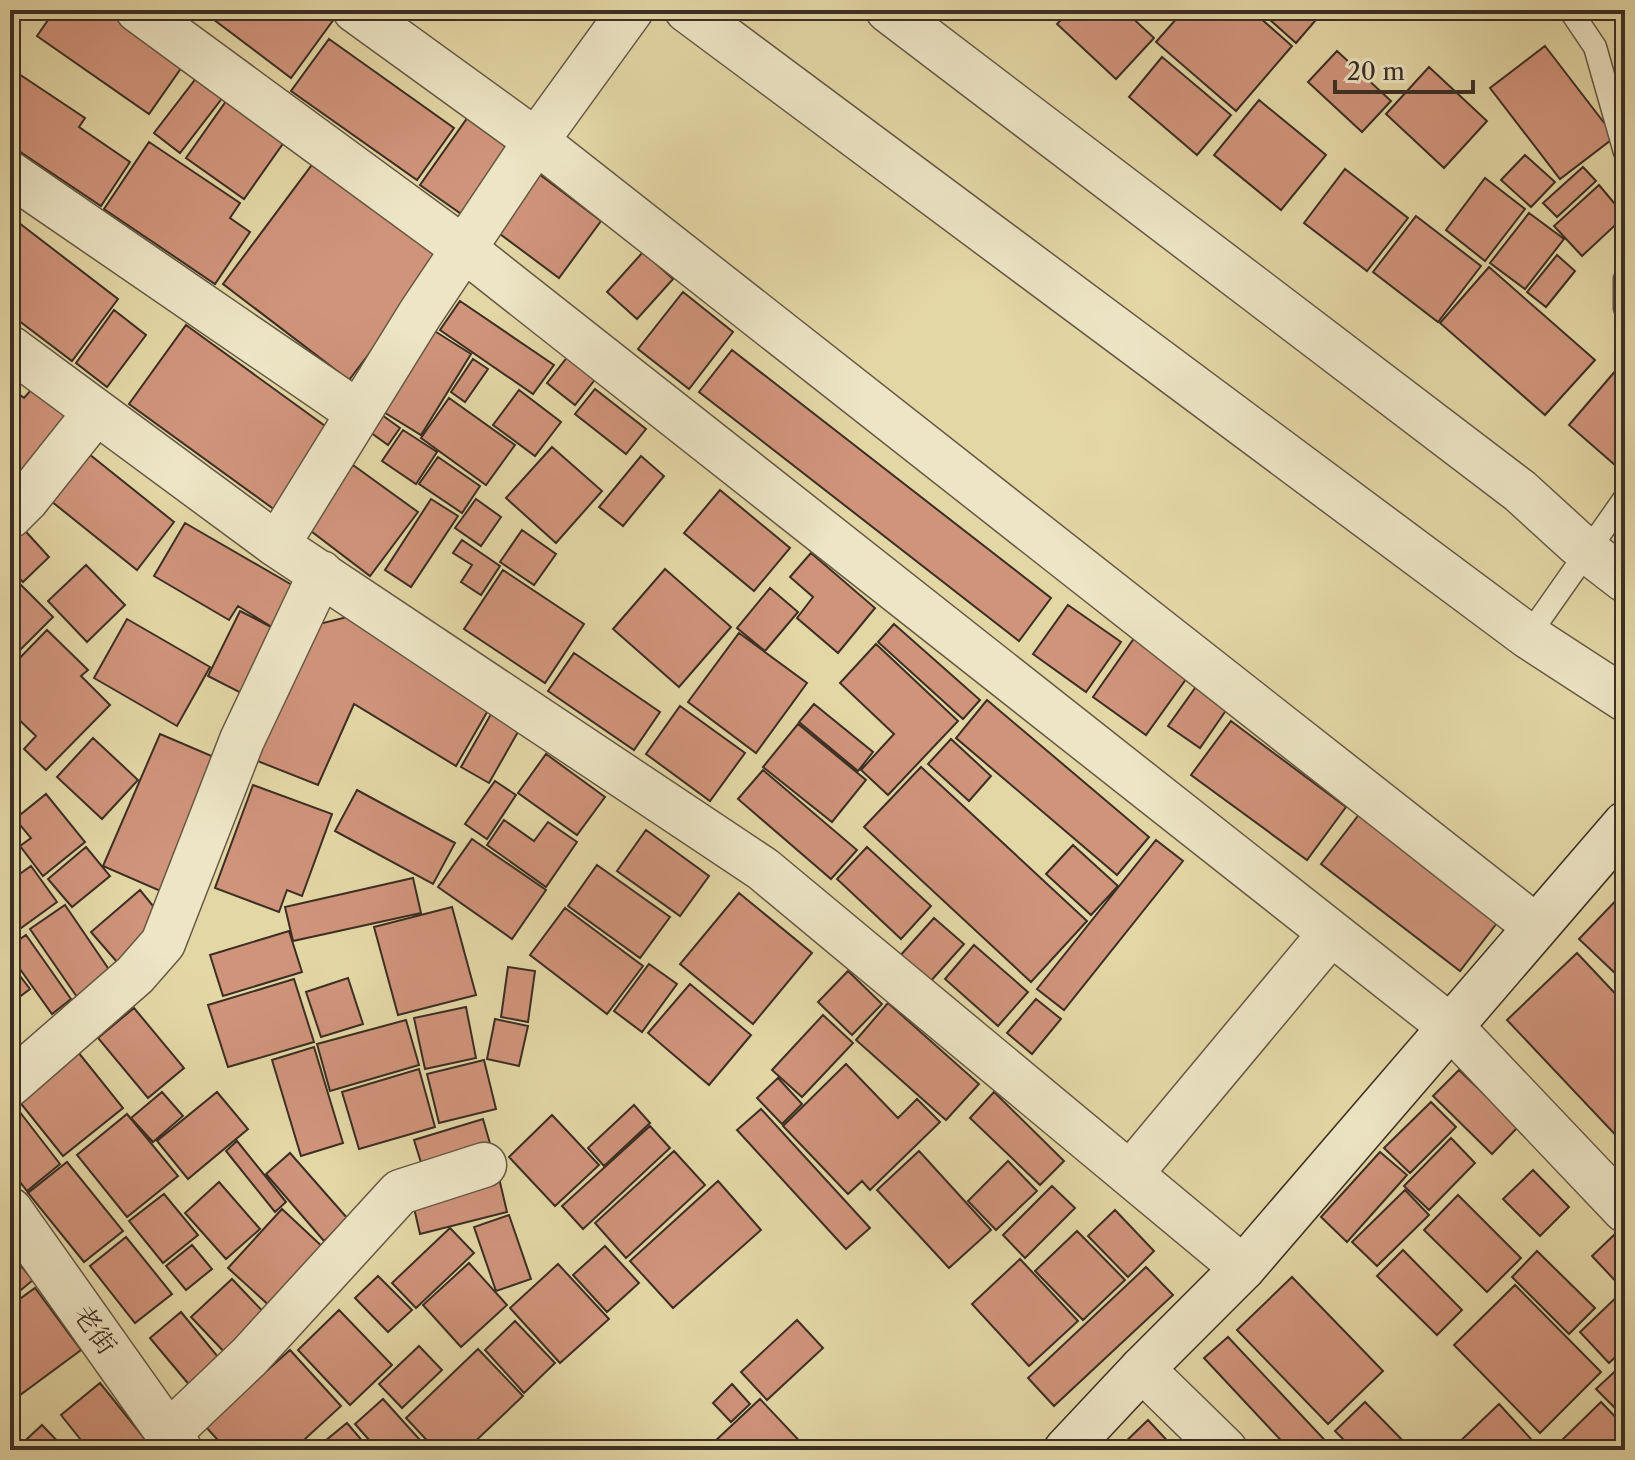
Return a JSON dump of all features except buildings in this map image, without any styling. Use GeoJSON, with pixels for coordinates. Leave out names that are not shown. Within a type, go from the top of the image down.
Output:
{"type":"FeatureCollection","features":[{"type":"Feature","properties":{"kind":"street"},"geometry":{"type":"LineString","coordinates":[[138,10],[464,249],[1452,1028],[1625,1210]]}},
{"type":"Feature","properties":{"kind":"street"},"geometry":{"type":"LineString","coordinates":[[355,10],[536,141],[1535,926]]}},
{"type":"Feature","properties":{"kind":"street"},"geometry":{"type":"LineString","coordinates":[[277,545],[357,412],[464,249],[536,141],[631,10]]}},
{"type":"Feature","properties":{"kind":"street"},"geometry":{"type":"LineString","coordinates":[[687,10],[1528,636],[1625,699]]}},
{"type":"Feature","properties":{"kind":"street"},"geometry":{"type":"LineString","coordinates":[[888,10],[1520,491],[1625,580]]}},
{"type":"Feature","properties":{"kind":"street"},"geometry":{"type":"LineString","coordinates":[[10,174],[357,412]]}},
{"type":"Feature","properties":{"kind":"street"},"geometry":{"type":"LineString","coordinates":[[10,348],[277,545],[763,869],[1243,1268]]}},
{"type":"Feature","properties":{"kind":"street"},"geometry":{"type":"LineString","coordinates":[[10,516],[96,412]]}},
{"type":"Feature","properties":{"kind":"street"},"geometry":{"type":"LineString","coordinates":[[10,1084],[135,975],[163,943],[242,740],[321,573]]}},
{"type":"Feature","properties":{"kind":"street"},"geometry":{"type":"LineString","coordinates":[[1066,1450],[1243,1268],[1625,824]]}},
{"type":"Feature","properties":{"kind":"street"},"geometry":{"type":"LineString","coordinates":[[1130,1174],[1331,933]]}},
{"type":"Feature","properties":{"kind":"street"},"geometry":{"type":"LineString","coordinates":[[174,1442],[400,1192],[484,1165]]}},
{"type":"Feature","properties":{"kind":"street","name":"老街"},"geometry":{"type":"LineString","coordinates":[[10,1210],[174,1442]]}},
{"type":"Feature","properties":{"kind":"street"},"geometry":{"type":"LineString","coordinates":[[1142,1369],[1225,1450]]}},
{"type":"Feature","properties":{"kind":"lane"},"geometry":{"type":"LineString","coordinates":[[1570,10],[1595,47],[1625,152]]}},
{"type":"Feature","properties":{"kind":"lane"},"geometry":{"type":"LineString","coordinates":[[1625,279],[1625,308]]}},
{"type":"Feature","properties":{"kind":"lane"},"geometry":{"type":"LineString","coordinates":[[1528,636],[1625,498]]}}]}
